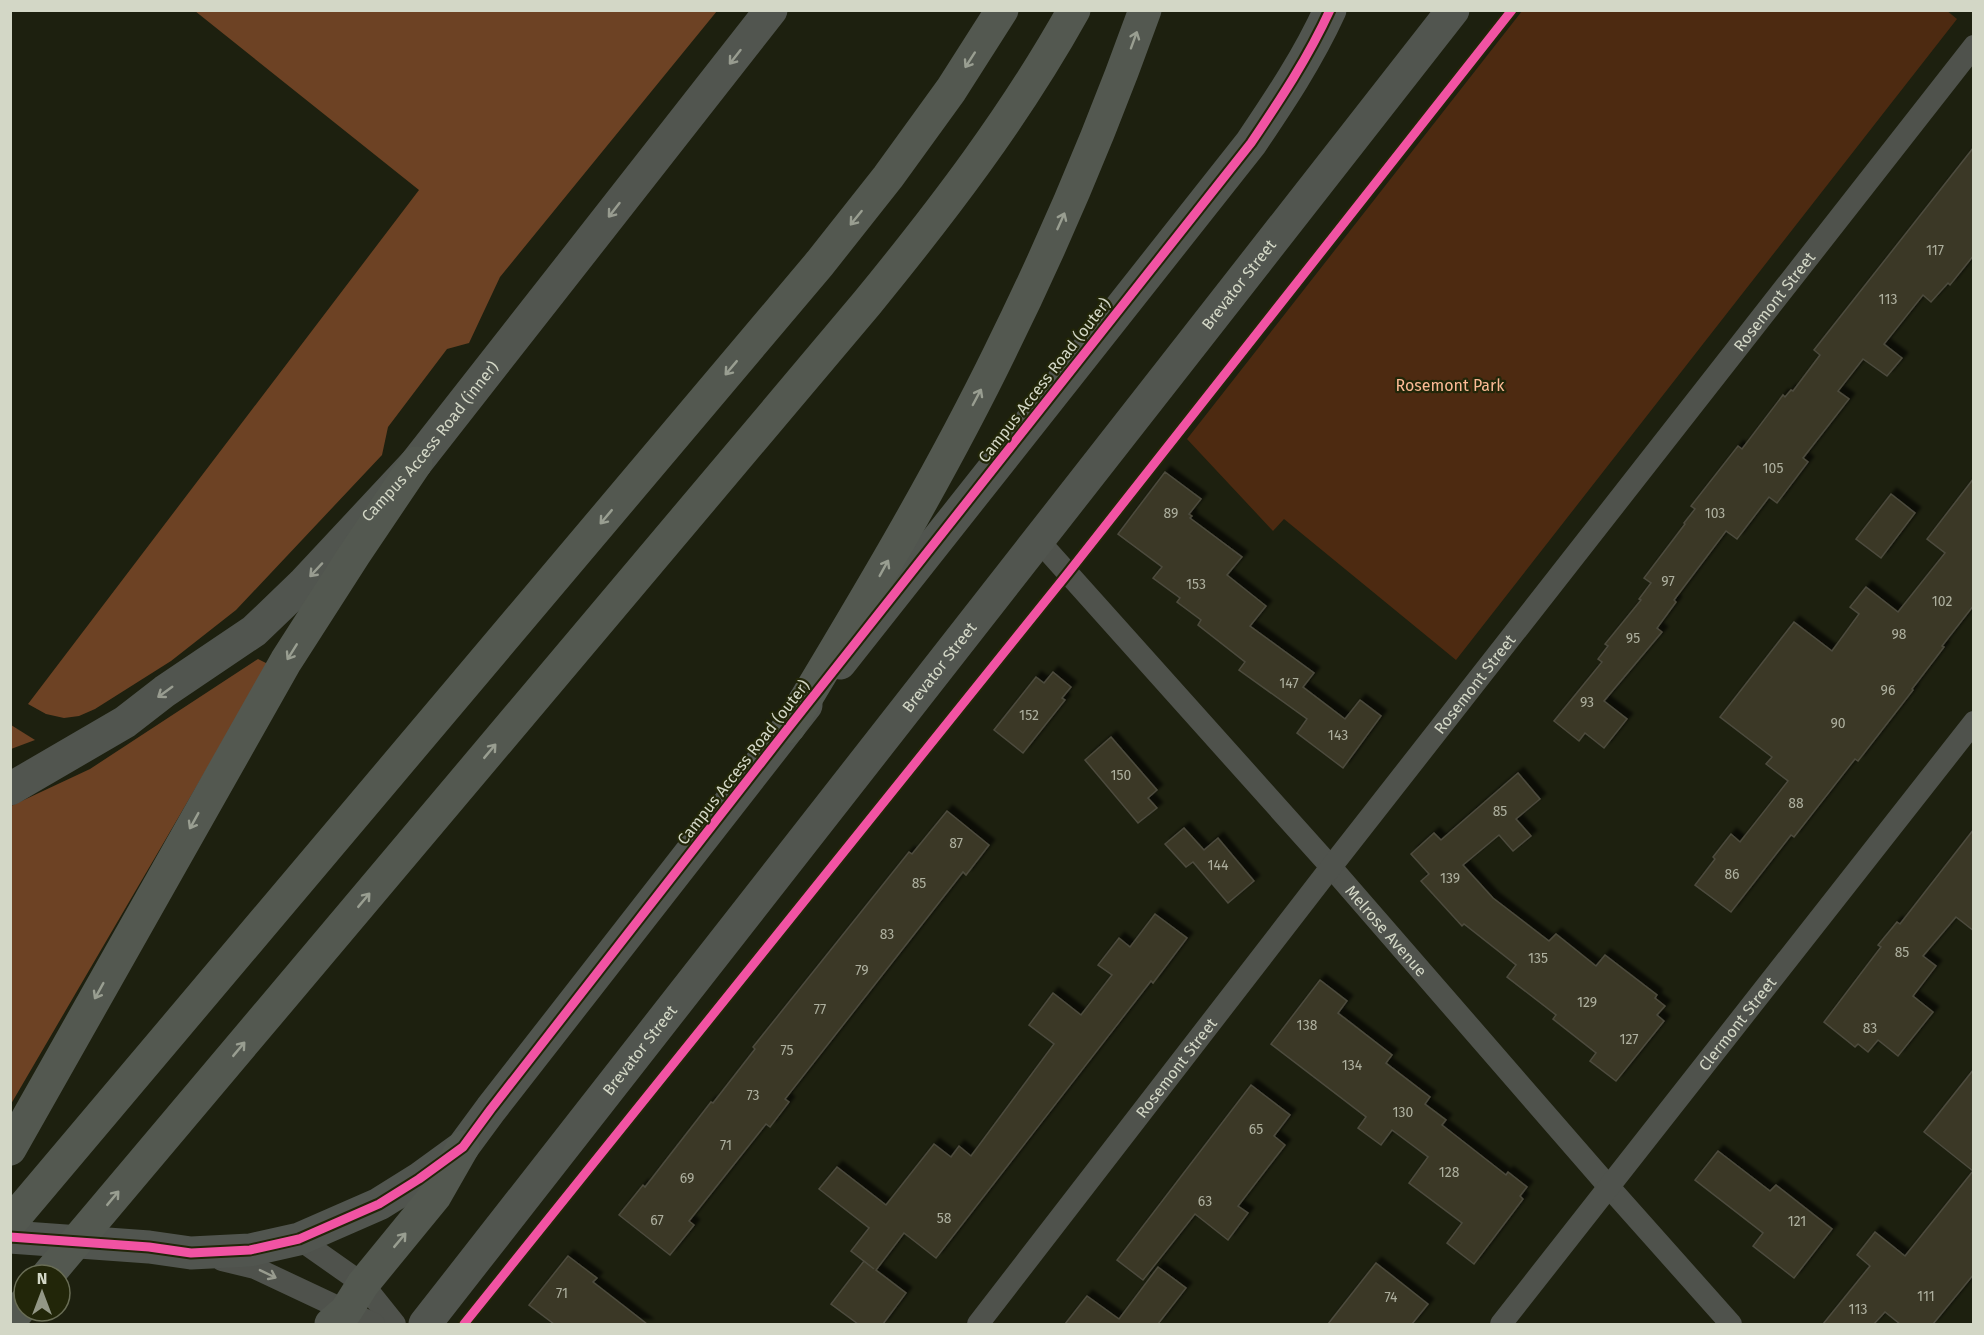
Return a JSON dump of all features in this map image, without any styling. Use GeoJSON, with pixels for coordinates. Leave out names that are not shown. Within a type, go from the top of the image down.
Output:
{"type":"FeatureCollection","features":[{"type":"Feature","properties":{"kind":"highway"},"geometry":{"type":"LineString","coordinates":[[10,1223],[820,263],[895,168],[951,90],[1002,10]]}},
{"type":"Feature","properties":{"kind":"highway"},"geometry":{"type":"LineString","coordinates":[[58,1263],[920,238],[1002,129],[1074,10]]}},
{"type":"Feature","properties":{"kind":"highway"},"geometry":{"type":"LineString","coordinates":[[789,727],[876,582],[999,354],[1036,278],[1074,190],[1145,10]]}},
{"type":"Feature","properties":{"kind":"highway"},"geometry":{"type":"LineString","coordinates":[[10,1149],[280,670],[416,463]]}},
{"type":"Feature","properties":{"kind":"highway"},"geometry":{"type":"LineString","coordinates":[[350,1320],[363,1284],[435,1196],[463,1147]]}},
{"type":"Feature","properties":{"kind":"street","name":"Campus Access Road (inner)"},"geometry":{"type":"LineString","coordinates":[[10,789],[125,722],[165,691],[254,631],[303,584],[416,463],[771,10]]}},
{"type":"Feature","properties":{"kind":"street","name":"Campus Access Road (outer)"},"geometry":{"type":"LineString","coordinates":[[10,1237],[149,1247],[191,1253],[250,1250],[298,1239],[379,1204],[463,1147],[789,727],[1251,142],[1289,88],[1317,39],[1330,10]]}},
{"type":"Feature","properties":{"kind":"street","name":"Brevator Street"},"geometry":{"type":"LineString","coordinates":[[425,1324],[1453,10]]}},
{"type":"Feature","properties":{"kind":"street","name":"Rosemont Street"},"geometry":{"type":"LineString","coordinates":[[978,1324],[1331,867],[1974,46]]}},
{"type":"Feature","properties":{"kind":"street","name":"Melrose Avenue"},"geometry":{"type":"LineString","coordinates":[[1039,540],[1331,867],[1731,1324]]}},
{"type":"Feature","properties":{"kind":"street","name":"Clermont Street"},"geometry":{"type":"LineString","coordinates":[[1501,1324],[1974,722]]}},
{"type":"Feature","properties":{"kind":"street"},"geometry":{"type":"LineString","coordinates":[[298,1239],[363,1284],[395,1324]]}},
{"type":"Feature","properties":{"kind":"street"},"geometry":{"type":"LineString","coordinates":[[191,1253],[255,1268],[350,1320]]}},
{"type":"Feature","properties":{"kind":"green space","name":"Rosemont Park"},"geometry":{"type":"Polygon","coordinates":[[[1946,10],[1957,19],[1456,660],[1284,519],[1273,531],[1187,439],[1522,11],[1946,10]]]}},
{"type":"Feature","properties":{"kind":"shaded area"},"geometry":{"type":"Polygon","coordinates":[[[195,11],[717,11],[500,277],[469,343],[447,349],[388,427],[382,455],[236,610],[171,661],[95,709],[79,716],[64,718],[46,714],[28,704],[419,190],[195,11]]]}},
{"type":"Feature","properties":{"kind":"shaded area"},"geometry":{"type":"Polygon","coordinates":[[[258,659],[268,664],[11,1104],[11,806],[90,769],[258,659]]]}},
{"type":"Feature","properties":{"kind":"shaded area"},"geometry":{"type":"Polygon","coordinates":[[[11,725],[35,740],[11,749],[11,725]]]}},
{"type":"Feature","properties":{"kind":"building"},"geometry":{"type":"Polygon","coordinates":[[[1974,147],[1974,255],[1950,285],[1948,283],[1931,302],[1923,295],[1884,344],[1902,358],[1887,376],[1863,359],[1838,391],[1849,399],[1803,458],[1808,462],[1777,503],[1769,497],[1737,539],[1726,531],[1674,600],[1676,602],[1657,628],[1662,632],[1604,701],[1627,719],[1604,748],[1585,733],[1579,741],[1554,721],[1602,662],[1598,659],[1608,646],[1605,644],[1641,600],[1639,599],[1651,583],[1644,578],[1695,509],[1691,506],[1738,446],[1742,449],[1783,395],[1785,397],[1791,390],[1793,391],[1820,355],[1814,350],[1974,147]]]}},
{"type":"Feature","properties":{"kind":"building"},"geometry":{"type":"Polygon","coordinates":[[[1165,472],[1201,499],[1189,514],[1192,516],[1190,518],[1242,557],[1227,575],[1266,606],[1250,626],[1314,673],[1303,687],[1345,719],[1360,700],[1381,716],[1343,768],[1297,733],[1307,719],[1239,670],[1245,662],[1198,625],[1201,620],[1177,602],[1180,598],[1153,578],[1162,567],[1118,534],[1165,472]]]}},
{"type":"Feature","properties":{"kind":"building"},"geometry":{"type":"Polygon","coordinates":[[[1974,478],[1974,605],[1858,761],[1855,759],[1794,837],[1791,835],[1731,912],[1695,885],[1731,834],[1740,842],[1788,781],[1766,764],[1772,757],[1720,717],[1794,622],[1832,651],[1859,614],[1850,607],[1866,587],[1898,612],[1945,553],[1927,539],[1974,478]]]}},
{"type":"Feature","properties":{"kind":"building"},"geometry":{"type":"Polygon","coordinates":[[[1891,494],[1915,513],[1881,558],[1856,539],[1891,494]]]}},
{"type":"Feature","properties":{"kind":"building"},"geometry":{"type":"Polygon","coordinates":[[[1053,672],[1071,687],[1062,698],[1065,700],[1023,753],[994,730],[1036,677],[1044,683],[1053,672]]]}},
{"type":"Feature","properties":{"kind":"building"},"geometry":{"type":"Polygon","coordinates":[[[1111,737],[1157,790],[1148,798],[1157,808],[1138,823],[1085,760],[1111,737]]]}},
{"type":"Feature","properties":{"kind":"building"},"geometry":{"type":"Polygon","coordinates":[[[1518,773],[1540,799],[1516,819],[1531,836],[1513,851],[1499,835],[1463,865],[1493,898],[1549,941],[1556,934],[1596,966],[1605,955],[1657,995],[1655,998],[1665,1006],[1657,1015],[1664,1021],[1616,1081],[1590,1061],[1596,1053],[1553,1019],[1556,1015],[1507,977],[1516,965],[1464,924],[1462,926],[1421,881],[1429,874],[1411,854],[1434,833],[1441,840],[1518,773]]]}},
{"type":"Feature","properties":{"kind":"building"},"geometry":{"type":"Polygon","coordinates":[[[947,811],[989,845],[966,875],[963,872],[785,1099],[789,1102],[770,1127],[766,1124],[689,1221],[694,1225],[670,1255],[619,1215],[643,1185],[645,1187],[711,1102],[713,1103],[755,1049],[753,1047],[909,852],[912,854],[947,811]]]}},
{"type":"Feature","properties":{"kind":"building"},"geometry":{"type":"Polygon","coordinates":[[[1184,828],[1204,850],[1218,838],[1254,881],[1228,903],[1193,862],[1186,867],[1165,844],[1184,828]]]}},
{"type":"Feature","properties":{"kind":"building"},"geometry":{"type":"Polygon","coordinates":[[[1974,829],[1974,931],[1956,917],[1923,956],[1936,966],[1913,996],[1933,1012],[1898,1056],[1878,1040],[1868,1052],[1858,1044],[1855,1047],[1824,1022],[1881,947],[1878,945],[1897,922],[1900,924],[1974,829]]]}},
{"type":"Feature","properties":{"kind":"building"},"geometry":{"type":"Polygon","coordinates":[[[1155,914],[1187,938],[936,1258],[904,1233],[876,1270],[906,1293],[883,1324],[858,1324],[831,1304],[864,1261],[851,1251],[869,1228],[819,1189],[837,1167],[886,1205],[934,1144],[951,1157],[959,1146],[971,1156],[1054,1044],[1029,1025],[1053,993],[1081,1015],[1112,975],[1098,965],[1119,938],[1130,947],[1155,914]]]}},
{"type":"Feature","properties":{"kind":"building"},"geometry":{"type":"Polygon","coordinates":[[[1320,980],[1347,1001],[1338,1013],[1392,1055],[1386,1063],[1430,1097],[1425,1104],[1446,1120],[1442,1125],[1506,1175],[1508,1172],[1527,1187],[1520,1196],[1523,1199],[1474,1264],[1447,1243],[1462,1223],[1409,1183],[1428,1157],[1392,1130],[1381,1145],[1358,1128],[1366,1117],[1271,1044],[1320,980]]]}},
{"type":"Feature","properties":{"kind":"building"},"geometry":{"type":"Polygon","coordinates":[[[1974,1069],[1974,1274],[1933,1324],[1900,1324],[1885,1312],[1874,1324],[1823,1324],[1870,1266],[1857,1255],[1875,1232],[1905,1256],[1973,1171],[1924,1132],[1974,1069]]]}},
{"type":"Feature","properties":{"kind":"building"},"geometry":{"type":"Polygon","coordinates":[[[1251,1085],[1290,1115],[1274,1136],[1285,1145],[1238,1206],[1248,1213],[1228,1240],[1195,1214],[1143,1280],[1117,1260],[1251,1085]]]}},
{"type":"Feature","properties":{"kind":"building"},"geometry":{"type":"Polygon","coordinates":[[[1718,1151],[1770,1191],[1776,1185],[1832,1229],[1794,1278],[1753,1246],[1763,1233],[1695,1180],[1718,1151]]]}},
{"type":"Feature","properties":{"kind":"building"},"geometry":{"type":"Polygon","coordinates":[[[568,1256],[597,1278],[593,1282],[647,1324],[554,1324],[529,1305],[568,1256]]]}},
{"type":"Feature","properties":{"kind":"building"},"geometry":{"type":"Polygon","coordinates":[[[1376,1263],[1428,1304],[1412,1324],[1328,1324],[1376,1263]]]}},
{"type":"Feature","properties":{"kind":"building"},"geometry":{"type":"Polygon","coordinates":[[[1158,1267],[1186,1288],[1158,1324],[1065,1324],[1087,1296],[1119,1319],[1158,1267]]]}},
{"type":"Feature","properties":{"kind":"cycle path"},"geometry":{"type":"LineString","coordinates":[[10,1237],[149,1247],[191,1253],[250,1250],[299,1239],[379,1204],[463,1147],[789,727],[1251,143],[1303,62],[1330,10]]}},
{"type":"Feature","properties":{"kind":"cycle path"},"geometry":{"type":"LineString","coordinates":[[464,1324],[1068,573],[1512,10]]}}]}
